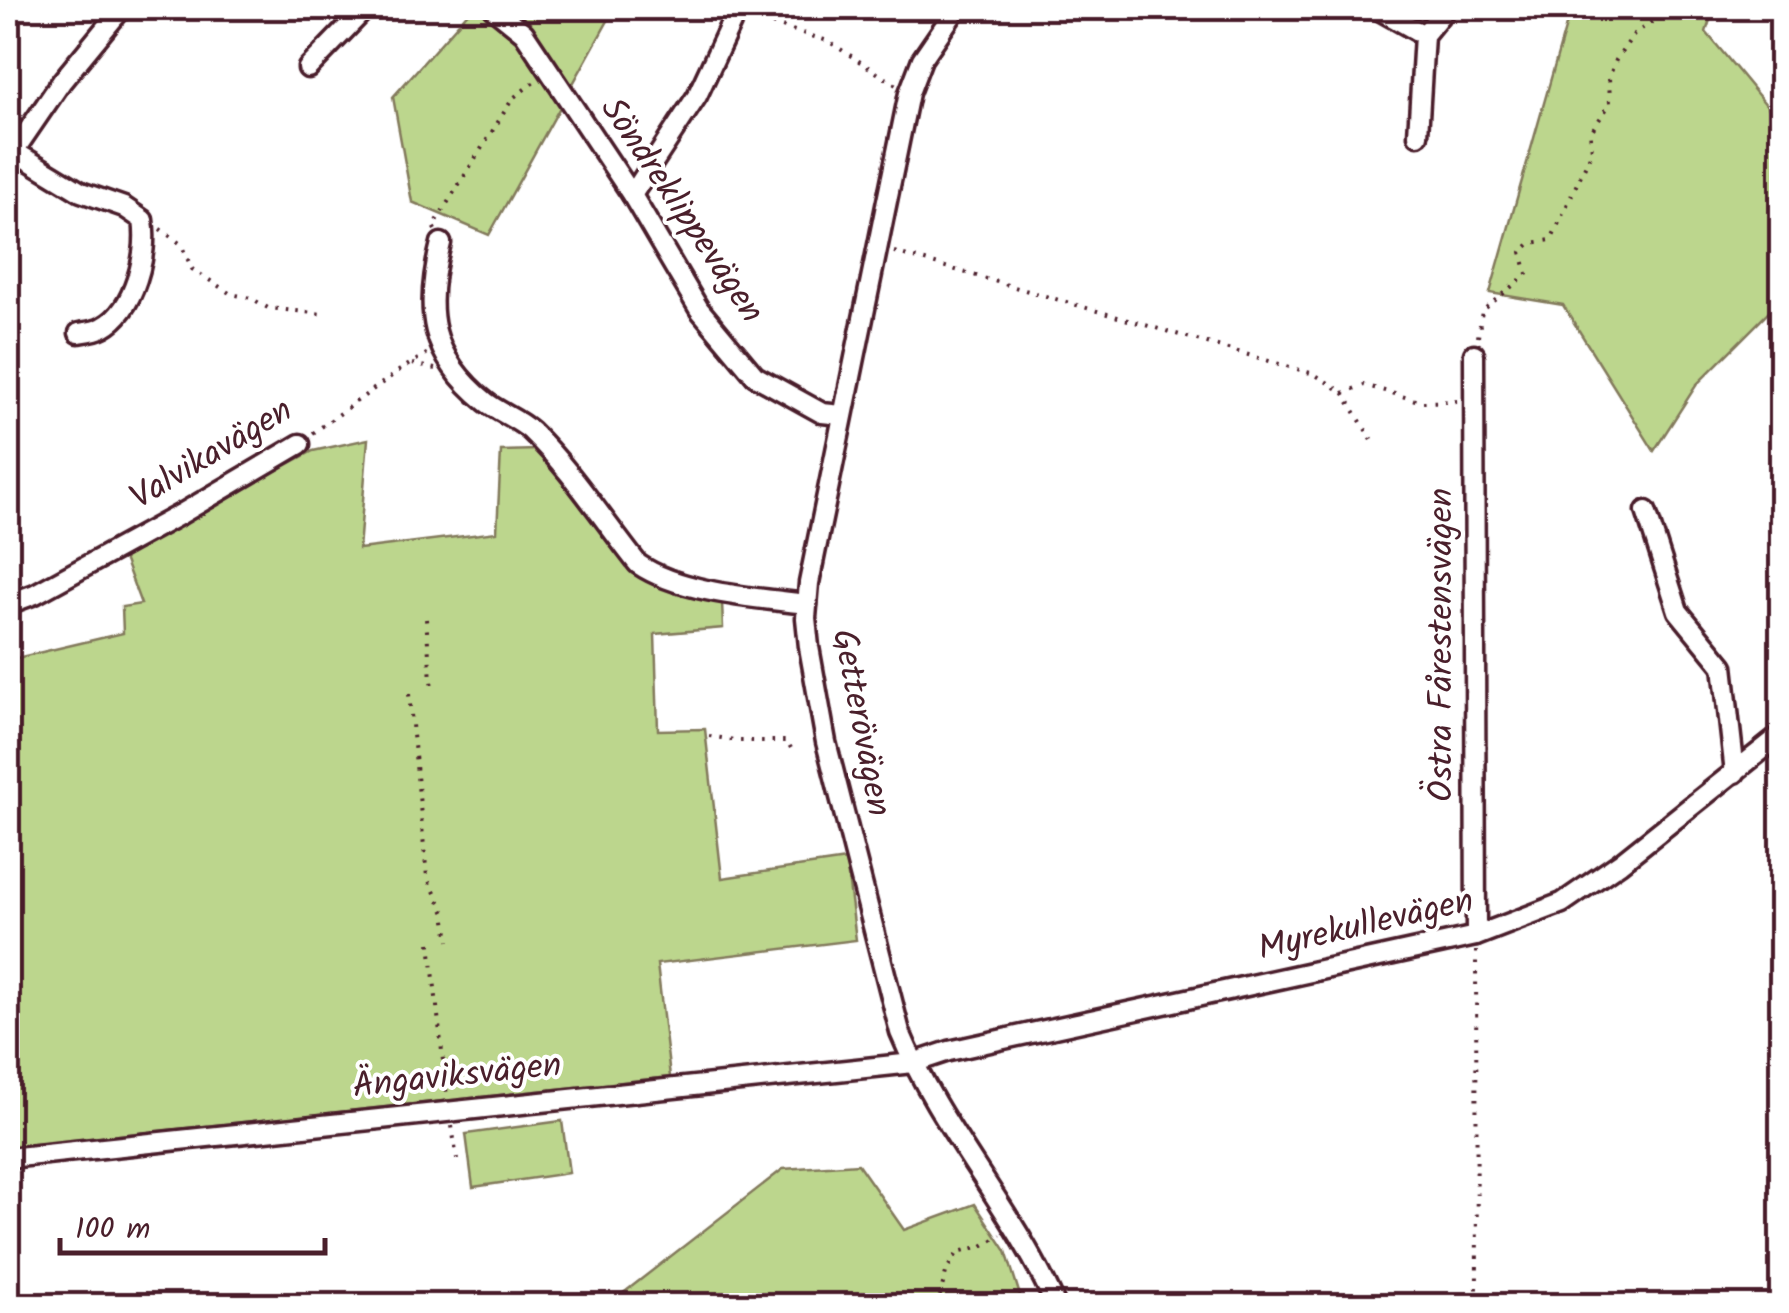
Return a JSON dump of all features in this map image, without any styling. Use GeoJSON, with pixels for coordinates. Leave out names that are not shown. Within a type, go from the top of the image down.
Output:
{"type":"FeatureCollection","features":[{"type":"Feature","properties":{"kind":"street"},"geometry":{"type":"LineString","coordinates":[[79,334],[104,327],[123,307],[140,273],[146,242],[143,223],[124,206],[81,192],[11,156],[62,81],[122,8]]}},
{"type":"Feature","properties":{"kind":"street"},"geometry":{"type":"LineString","coordinates":[[308,68],[366,8]]}},
{"type":"Feature","properties":{"kind":"street","name":"Söndreklippevägen"},"geometry":{"type":"LineString","coordinates":[[493,8],[524,33],[632,195],[700,308],[756,376],[822,413],[842,414]]}},
{"type":"Feature","properties":{"kind":"street","name":"Getterövägen"},"geometry":{"type":"LineString","coordinates":[[957,8],[922,59],[909,93],[875,247],[807,604],[809,647],[826,742],[900,1032],[913,1063],[1014,1225],[1056,1306]]}},
{"type":"Feature","properties":{"kind":"street"},"geometry":{"type":"LineString","coordinates":[[1376,8],[1424,35]]}},
{"type":"Feature","properties":{"kind":"street"},"geometry":{"type":"LineString","coordinates":[[1418,135],[1424,35],[1446,8]]}},
{"type":"Feature","properties":{"kind":"street"},"geometry":{"type":"LineString","coordinates":[[632,195],[697,96],[737,10]]}},
{"type":"Feature","properties":{"kind":"street"},"geometry":{"type":"LineString","coordinates":[[441,243],[430,303],[440,345],[454,368],[490,405],[528,428],[638,564],[682,583],[807,604]]}},
{"type":"Feature","properties":{"kind":"street","name":"Östra Fårestensvägen"},"geometry":{"type":"LineString","coordinates":[[1474,354],[1476,936]]}},
{"type":"Feature","properties":{"kind":"street","name":"Valvikavägen"},"geometry":{"type":"LineString","coordinates":[[8,604],[35,594],[182,514],[300,444]]}},
{"type":"Feature","properties":{"kind":"street"},"geometry":{"type":"LineString","coordinates":[[1646,512],[1678,611],[1724,666],[1735,773]]}},
{"type":"Feature","properties":{"kind":"street","name":"Myrekullevägen"},"geometry":{"type":"LineString","coordinates":[[913,1063],[949,1051],[1476,936],[1562,904],[1620,863],[1782,734]]}},
{"type":"Feature","properties":{"kind":"street","name":"Ängaviksvägen"},"geometry":{"type":"LineString","coordinates":[[8,1158],[913,1063]]}},
{"type":"Feature","properties":{"kind":"path"},"geometry":{"type":"LineString","coordinates":[[1474,354],[1482,311],[1527,274],[1522,252],[1531,243],[1551,240],[1592,151],[1590,134],[1610,104],[1609,78],[1616,60],[1634,34],[1673,8]]}},
{"type":"Feature","properties":{"kind":"path"},"geometry":{"type":"LineString","coordinates":[[737,10],[828,41],[909,93]]}},
{"type":"Feature","properties":{"kind":"path"},"geometry":{"type":"LineString","coordinates":[[441,243],[432,226],[513,98],[548,70]]}},
{"type":"Feature","properties":{"kind":"path"},"geometry":{"type":"LineString","coordinates":[[143,223],[156,225],[180,244],[192,270],[231,294],[268,308],[324,314]]}},
{"type":"Feature","properties":{"kind":"path"},"geometry":{"type":"LineString","coordinates":[[875,247],[1314,374],[1344,393],[1373,442]]}},
{"type":"Feature","properties":{"kind":"path","name":"Valvikavägen"},"geometry":{"type":"LineString","coordinates":[[300,444],[440,345]]}},
{"type":"Feature","properties":{"kind":"path"},"geometry":{"type":"LineString","coordinates":[[1344,393],[1364,385],[1422,402],[1474,401]]}},
{"type":"Feature","properties":{"kind":"path"},"geometry":{"type":"LineString","coordinates":[[426,619],[432,691]]}},
{"type":"Feature","properties":{"kind":"path"},"geometry":{"type":"LineString","coordinates":[[409,694],[427,878],[445,912],[449,940]]}},
{"type":"Feature","properties":{"kind":"path"},"geometry":{"type":"LineString","coordinates":[[709,736],[740,741],[787,740],[792,750]]}},
{"type":"Feature","properties":{"kind":"path"},"geometry":{"type":"LineString","coordinates":[[1476,936],[1477,1306]]}},
{"type":"Feature","properties":{"kind":"path"},"geometry":{"type":"LineString","coordinates":[[430,943],[458,1159]]}},
{"type":"Feature","properties":{"kind":"path"},"geometry":{"type":"LineString","coordinates":[[937,1306],[946,1269],[958,1252],[982,1246],[1014,1225]]}},
{"type":"Feature","properties":{"kind":"green space"},"geometry":{"type":"Polygon","coordinates":[[[472,8],[615,8],[489,235],[412,202],[393,97],[472,8]]]}},
{"type":"Feature","properties":{"kind":"green space"},"geometry":{"type":"Polygon","coordinates":[[[1571,8],[1714,8],[1706,32],[1781,123],[1781,300],[1697,384],[1654,451],[1563,305],[1490,293],[1571,8]]]}},
{"type":"Feature","properties":{"kind":"green space"},"geometry":{"type":"Polygon","coordinates":[[[368,439],[359,549],[497,532],[501,451],[537,450],[628,568],[676,591],[722,601],[723,628],[655,634],[658,730],[705,729],[722,878],[846,860],[856,940],[657,964],[670,1077],[8,1147],[8,660],[123,633],[122,607],[141,604],[122,553],[313,451],[368,439]]]}},
{"type":"Feature","properties":{"kind":"green space"},"geometry":{"type":"Polygon","coordinates":[[[562,1121],[569,1173],[473,1187],[466,1134],[562,1121]]]}},
{"type":"Feature","properties":{"kind":"green space"},"geometry":{"type":"Polygon","coordinates":[[[858,1164],[904,1230],[975,1204],[1006,1251],[1023,1305],[608,1305],[783,1169],[858,1164]]]}}]}
